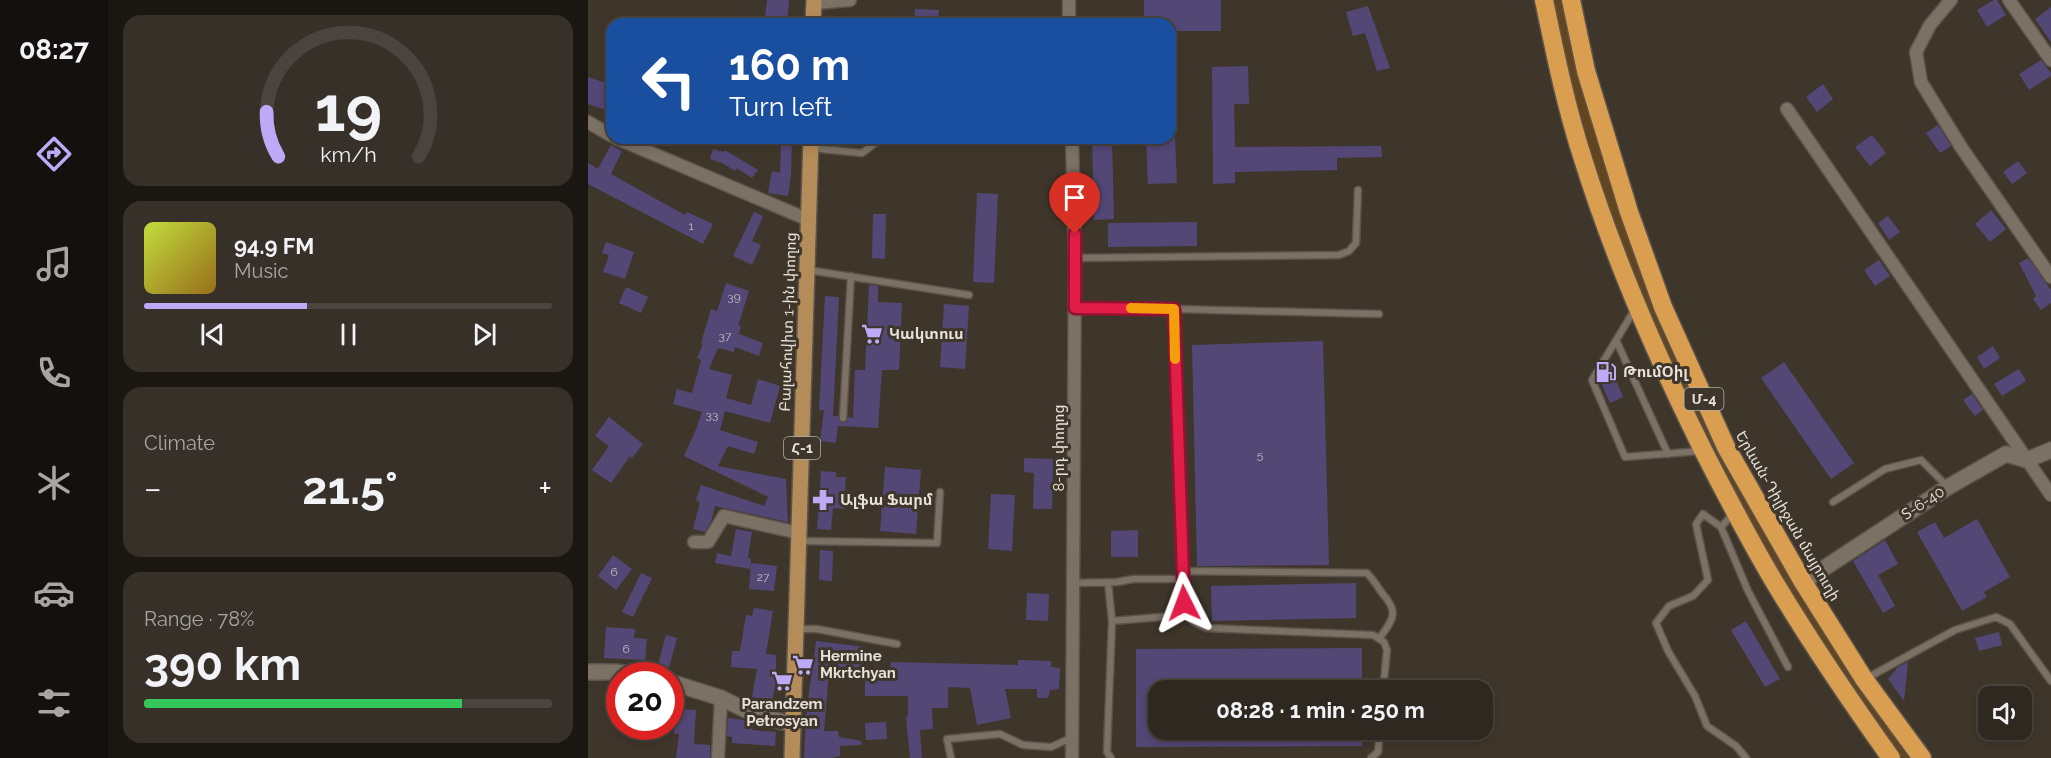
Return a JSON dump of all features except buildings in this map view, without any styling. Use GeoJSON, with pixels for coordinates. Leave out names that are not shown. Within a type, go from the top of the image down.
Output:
{"type":"FeatureCollection","features":[{"type":"Feature","properties":{"kind":"highway","name":"Մ-4"},"geometry":{"type":"LineString","coordinates":[[1544,0],[1560,79],[1582,159],[1637,306],[1677,396],[1735,512],[1777,587],[1846,694],[1891,758]]}},
{"type":"Feature","properties":{"kind":"highway","name":"Երևան-Դիլիջան մայրուղի"},"geometry":{"type":"LineString","coordinates":[[1571,0],[1586,71],[1606,141],[1663,307],[1726,447],[1803,582],[1864,679],[1922,758]]}},
{"type":"Feature","properties":{"kind":"main road"},"geometry":{"type":"LineString","coordinates":[[813,18],[814,2]]}},
{"type":"Feature","properties":{"kind":"main road","name":"Բալահովիտ 1-ին փողոց"},"geometry":{"type":"LineString","coordinates":[[792,758],[811,144]]}},
{"type":"Feature","properties":{"kind":"street"},"geometry":{"type":"LineString","coordinates":[[814,2],[850,0]]}},
{"type":"Feature","properties":{"kind":"street"},"geometry":{"type":"LineString","coordinates":[[1069,0],[1069,18]]}},
{"type":"Feature","properties":{"kind":"street"},"geometry":{"type":"LineString","coordinates":[[1951,0],[1930,25],[1917,52],[1921,82],[1961,147],[2051,278]]}},
{"type":"Feature","properties":{"kind":"street"},"geometry":{"type":"LineString","coordinates":[[2009,0],[2051,60]]}},
{"type":"Feature","properties":{"kind":"street"},"geometry":{"type":"LineString","coordinates":[[1787,109],[2051,495]]}},
{"type":"Feature","properties":{"kind":"street"},"geometry":{"type":"LineString","coordinates":[[588,122],[606,132]]}},
{"type":"Feature","properties":{"kind":"street"},"geometry":{"type":"LineString","coordinates":[[630,144],[809,220]]}},
{"type":"Feature","properties":{"kind":"street","name":"8-րդ փողոց"},"geometry":{"type":"LineString","coordinates":[[1072,144],[1075,308],[1072,758]]}},
{"type":"Feature","properties":{"kind":"street","name":"Տ-6-40"},"geometry":{"type":"LineString","coordinates":[[1803,582],[1948,487],[2006,454],[2027,460],[2051,450]]}},
{"type":"Feature","properties":{"kind":"street"},"geometry":{"type":"LineString","coordinates":[[694,542],[708,542],[724,516],[799,537]]}},
{"type":"Feature","properties":{"kind":"street"},"geometry":{"type":"LineString","coordinates":[[588,672],[606,672]]}},
{"type":"Feature","properties":{"kind":"street"},"geometry":{"type":"LineString","coordinates":[[684,686],[721,698],[758,716],[793,724]]}},
{"type":"Feature","properties":{"kind":"street"},"geometry":{"type":"LineString","coordinates":[[718,758],[721,698]]}},
{"type":"Feature","properties":{"kind":"lane"},"geometry":{"type":"LineString","coordinates":[[816,144],[862,153],[874,144]]}},
{"type":"Feature","properties":{"kind":"lane"},"geometry":{"type":"LineString","coordinates":[[1075,258],[1340,255],[1349,251],[1356,243],[1358,190]]}},
{"type":"Feature","properties":{"kind":"lane"},"geometry":{"type":"LineString","coordinates":[[807,269],[969,296]]}},
{"type":"Feature","properties":{"kind":"lane"},"geometry":{"type":"LineString","coordinates":[[843,418],[851,276]]}},
{"type":"Feature","properties":{"kind":"lane"},"geometry":{"type":"LineString","coordinates":[[1637,306],[1592,381],[1624,457],[1704,451]]}},
{"type":"Feature","properties":{"kind":"lane"},"geometry":{"type":"LineString","coordinates":[[1075,308],[1379,314]]}},
{"type":"Feature","properties":{"kind":"lane"},"geometry":{"type":"LineString","coordinates":[[1174,309],[1185,615],[1193,623],[1206,628],[1372,635],[1384,642],[1387,650],[1384,680]]}},
{"type":"Feature","properties":{"kind":"lane"},"geometry":{"type":"LineString","coordinates":[[1616,340],[1668,454]]}},
{"type":"Feature","properties":{"kind":"lane"},"geometry":{"type":"LineString","coordinates":[[1833,502],[1885,469],[1921,460],[1948,487]]}},
{"type":"Feature","properties":{"kind":"lane"},"geometry":{"type":"LineString","coordinates":[[799,537],[937,543],[940,492]]}},
{"type":"Feature","properties":{"kind":"lane"},"geometry":{"type":"LineString","coordinates":[[1721,527],[1735,512]]}},
{"type":"Feature","properties":{"kind":"lane"},"geometry":{"type":"LineString","coordinates":[[1746,758],[1736,746],[1707,726],[1695,696],[1668,651],[1656,623],[1669,606],[1693,596],[1708,580],[1696,524],[1703,514],[1721,527],[1748,591],[1788,667]]}},
{"type":"Feature","properties":{"kind":"lane"},"geometry":{"type":"LineString","coordinates":[[1182,571],[1367,573],[1391,602],[1393,612],[1392,620],[1379,639]]}},
{"type":"Feature","properties":{"kind":"lane"},"geometry":{"type":"LineString","coordinates":[[1074,584],[1133,579],[1183,579]]}},
{"type":"Feature","properties":{"kind":"lane"},"geometry":{"type":"LineString","coordinates":[[1108,582],[1112,621],[1107,753],[1111,758]]}},
{"type":"Feature","properties":{"kind":"lane"},"geometry":{"type":"LineString","coordinates":[[1112,621],[1185,615]]}},
{"type":"Feature","properties":{"kind":"lane"},"geometry":{"type":"LineString","coordinates":[[1864,679],[1955,630],[1996,617],[2010,624],[2051,681]]}},
{"type":"Feature","properties":{"kind":"lane"},"geometry":{"type":"LineString","coordinates":[[796,629],[817,629],[897,644]]}},
{"type":"Feature","properties":{"kind":"lane"},"geometry":{"type":"LineString","coordinates":[[951,758],[947,739],[1000,734],[1023,745],[1051,747],[1072,738]]}},
{"type":"Feature","properties":{"kind":"lane"},"geometry":{"type":"LineString","coordinates":[[1371,758],[1378,752],[1379,740]]}},
{"type":"Feature","properties":{"kind":"shaded area"},"geometry":{"type":"Polygon","coordinates":[[[1553,0],[1563,0],[1573,53],[1740,490],[1786,573],[1833,647],[1911,758],[1901,758],[1862,707],[1826,654],[1759,544],[1700,430],[1649,312],[1606,197],[1571,80],[1553,0]]]}},
{"type":"Feature","properties":{"kind":"slow traffic"},"geometry":{"type":"LineString","coordinates":[[1131,308],[1174,309],[1175,359]]}},
{"type":"Feature","properties":{"kind":"place","name":"Կակտուս"},"geometry":{"type":"Point","coordinates":[872,334]}},
{"type":"Feature","properties":{"kind":"place","name":"ԹումՕիլ"},"geometry":{"type":"Point","coordinates":[1606,372]}},
{"type":"Feature","properties":{"kind":"place","name":"Ալֆա Ֆարմ"},"geometry":{"type":"Point","coordinates":[823,500]}},
{"type":"Feature","properties":{"kind":"place","name":"Hermine Mkrtchyan"},"geometry":{"type":"Point","coordinates":[803,665]}},
{"type":"Feature","properties":{"kind":"place","name":"Parandzem Petrosyan"},"geometry":{"type":"Point","coordinates":[782,681]}},
{"type":"Feature","properties":{"kind":"route"},"geometry":{"type":"LineString","coordinates":[[1075,234],[1075,308],[1174,309],[1184,603]]}}]}
